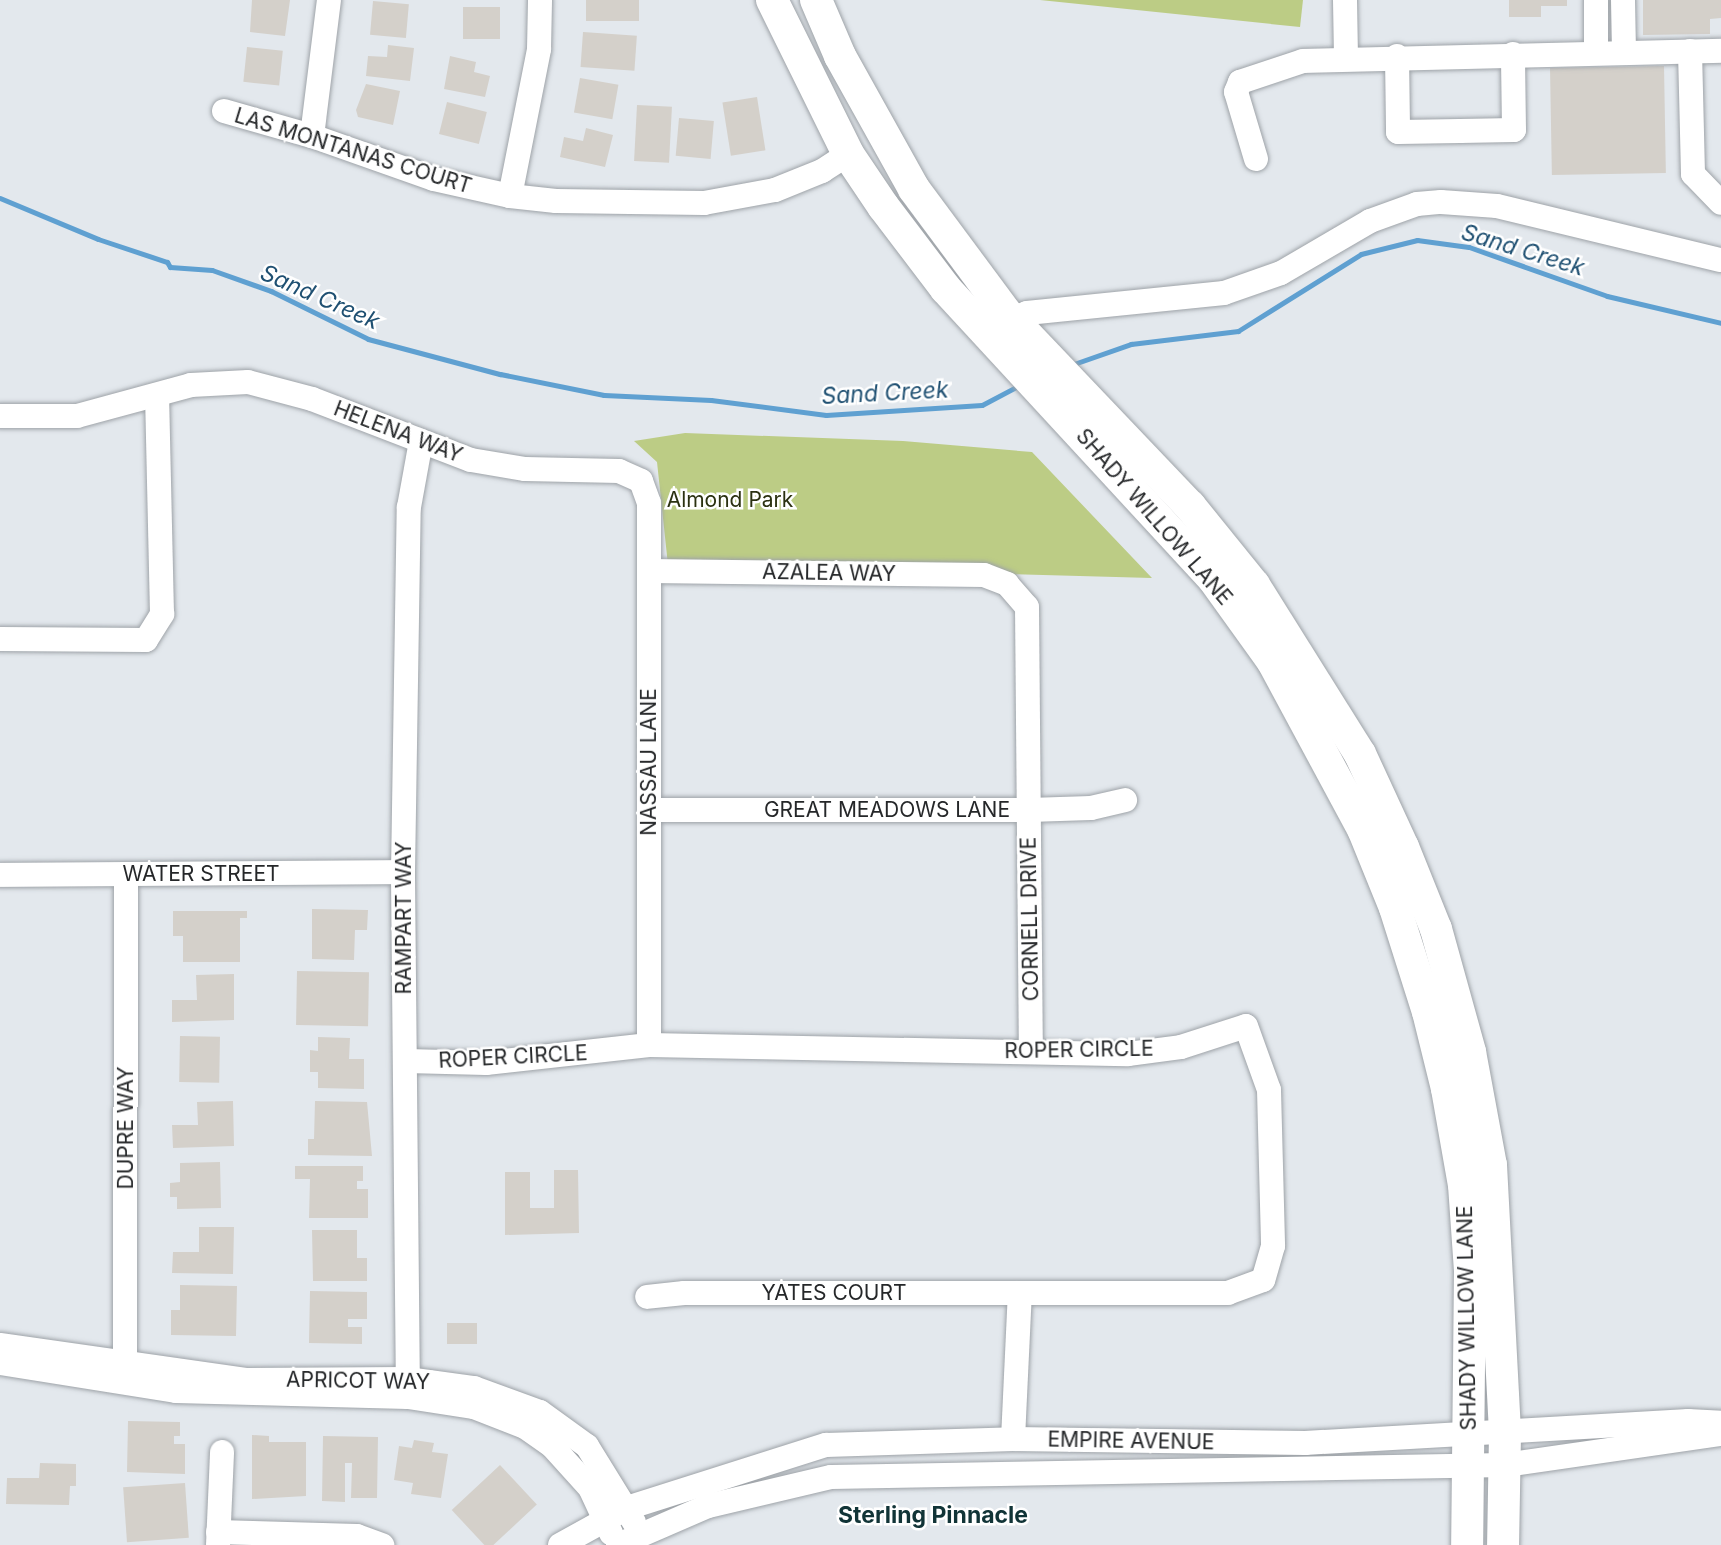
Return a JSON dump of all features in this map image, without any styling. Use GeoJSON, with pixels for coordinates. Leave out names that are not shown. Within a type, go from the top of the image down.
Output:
{"type":"FeatureCollection","features":[{"type":"Feature","properties":{"kind":"main road","name":"SHADY WILLOW LANE"},"geometry":{"type":"LineString","coordinates":[[772,0],[848,154],[946,289],[1014,334],[1085,393],[1190,506],[1278,620],[1360,754],[1398,876],[1447,1088],[1464,1185],[1470,1271],[1467,1545]]}},
{"type":"Feature","properties":{"kind":"main road","name":"SHADY WILLOW LANE"},"geometry":{"type":"LineString","coordinates":[[816,0],[841,56],[914,189],[1014,334],[1057,407],[1212,577],[1273,662],[1398,876],[1436,929],[1470,1052],[1491,1165],[1505,1434],[1503,1545]]}},
{"type":"Feature","properties":{"kind":"street"},"geometry":{"type":"LineString","coordinates":[[312,136],[329,0]]}},
{"type":"Feature","properties":{"kind":"street"},"geometry":{"type":"LineString","coordinates":[[510,197],[539,49],[540,0]]}},
{"type":"Feature","properties":{"kind":"street"},"geometry":{"type":"LineString","coordinates":[[1345,0],[1346,56]]}},
{"type":"Feature","properties":{"kind":"street"},"geometry":{"type":"LineString","coordinates":[[1596,0],[1596,53]]}},
{"type":"Feature","properties":{"kind":"street"},"geometry":{"type":"LineString","coordinates":[[1623,0],[1624,52]]}},
{"type":"Feature","properties":{"kind":"street"},"geometry":{"type":"LineString","coordinates":[[1690,51],[1693,174],[1721,203]]}},
{"type":"Feature","properties":{"kind":"street"},"geometry":{"type":"LineString","coordinates":[[1256,159],[1236,92],[1240,82],[1303,61],[1346,56],[1721,51]]}},
{"type":"Feature","properties":{"kind":"street"},"geometry":{"type":"LineString","coordinates":[[1397,56],[1398,132],[1460,131],[1514,130],[1513,54]]}},
{"type":"Feature","properties":{"kind":"street","name":"LAS MONTANAS COURT"},"geometry":{"type":"LineString","coordinates":[[224,111],[312,136],[434,179],[510,197],[704,203],[775,190],[822,171],[848,154]]}},
{"type":"Feature","properties":{"kind":"street"},"geometry":{"type":"LineString","coordinates":[[1014,334],[1027,313],[1224,293],[1280,273],[1370,221],[1418,204],[1441,202],[1508,209],[1721,260]]}},
{"type":"Feature","properties":{"kind":"street","name":"HELENA WAY"},"geometry":{"type":"LineString","coordinates":[[0,416],[77,416],[191,385],[247,382],[312,399],[471,460],[525,468],[619,471],[640,481]]}},
{"type":"Feature","properties":{"kind":"street"},"geometry":{"type":"LineString","coordinates":[[0,639],[146,639],[152,631],[162,614],[157,395]]}},
{"type":"Feature","properties":{"kind":"street","name":"RAMPART WAY"},"geometry":{"type":"LineString","coordinates":[[408,1388],[403,872],[409,507],[421,441]]}},
{"type":"Feature","properties":{"kind":"street","name":"NASSAU LANE"},"geometry":{"type":"LineString","coordinates":[[640,481],[649,503],[649,1045]]}},
{"type":"Feature","properties":{"kind":"street","name":"AZALEA WAY"},"geometry":{"type":"LineString","coordinates":[[649,571],[984,575],[1007,584]]}},
{"type":"Feature","properties":{"kind":"street","name":"CORNELL DRIVE"},"geometry":{"type":"LineString","coordinates":[[1007,584],[1027,607],[1031,1052]]}},
{"type":"Feature","properties":{"kind":"street","name":"GREAT MEADOWS LANE"},"geometry":{"type":"LineString","coordinates":[[649,810],[1029,810],[1091,808],[1125,800]]}},
{"type":"Feature","properties":{"kind":"street","name":"WATER STREET"},"geometry":{"type":"LineString","coordinates":[[0,875],[403,872]]}},
{"type":"Feature","properties":{"kind":"street","name":"DUPRE WAY"},"geometry":{"type":"LineString","coordinates":[[125,1372],[126,874]]}},
{"type":"Feature","properties":{"kind":"street","name":"ROPER CIRCLE"},"geometry":{"type":"LineString","coordinates":[[406,1061],[486,1063],[649,1045],[1141,1052],[1181,1047],[1245,1026],[1269,1090],[1273,1246],[1262,1280],[1228,1293],[1020,1293]]}},
{"type":"Feature","properties":{"kind":"street","name":"YATES COURT"},"geometry":{"type":"LineString","coordinates":[[647,1297],[684,1293],[1020,1293]]}},
{"type":"Feature","properties":{"kind":"street"},"geometry":{"type":"LineString","coordinates":[[1013,1440],[1020,1293]]}},
{"type":"Feature","properties":{"kind":"street","name":"APRICOT WAY"},"geometry":{"type":"LineString","coordinates":[[0,1345],[125,1372]]}},
{"type":"Feature","properties":{"kind":"street","name":"APRICOT WAY"},"geometry":{"type":"LineString","coordinates":[[0,1363],[246,1380],[408,1388],[474,1388],[540,1412],[587,1446],[627,1508],[643,1540]]}},
{"type":"Feature","properties":{"kind":"street","name":"APRICOT WAY"},"geometry":{"type":"LineString","coordinates":[[408,1388],[474,1407],[525,1427],[574,1466],[617,1545]]}},
{"type":"Feature","properties":{"kind":"street","name":"EMPIRE AVENUE"},"geometry":{"type":"LineString","coordinates":[[617,1545],[643,1540],[719,1502],[831,1477],[1469,1450],[1505,1434],[1688,1420],[1721,1423]]}},
{"type":"Feature","properties":{"kind":"street","name":"EMPIRE AVENUE"},"geometry":{"type":"LineString","coordinates":[[560,1545],[604,1518],[627,1508],[826,1444],[1013,1440],[1304,1443],[1469,1450],[1505,1465],[1721,1434]]}},
{"type":"Feature","properties":{"kind":"street"},"geometry":{"type":"LineString","coordinates":[[222,1452],[218,1539],[358,1536],[382,1545]]}},
{"type":"Feature","properties":{"kind":"green space"},"geometry":{"type":"Polygon","coordinates":[[[1040,0],[1303,0],[1300,27],[1040,0]]]}},
{"type":"Feature","properties":{"kind":"green space","name":"Almond Park"},"geometry":{"type":"Polygon","coordinates":[[[685,433],[903,441],[1032,452],[1152,578],[668,565],[657,462],[634,441],[685,433]]]}},
{"type":"Feature","properties":{"kind":"building"},"geometry":{"type":"Polygon","coordinates":[[[252,0],[290,0],[285,36],[250,32],[252,0]]]}},
{"type":"Feature","properties":{"kind":"building"},"geometry":{"type":"Polygon","coordinates":[[[586,0],[639,0],[639,21],[586,21],[586,0]]]}},
{"type":"Feature","properties":{"kind":"building"},"geometry":{"type":"Polygon","coordinates":[[[1509,0],[1567,0],[1567,6],[1541,6],[1541,17],[1509,17],[1509,0]]]}},
{"type":"Feature","properties":{"kind":"building"},"geometry":{"type":"Polygon","coordinates":[[[1643,0],[1721,0],[1721,18],[1710,19],[1710,34],[1643,35],[1643,0]]]}},
{"type":"Feature","properties":{"kind":"building"},"geometry":{"type":"Polygon","coordinates":[[[373,1],[409,4],[406,38],[370,35],[373,1]]]}},
{"type":"Feature","properties":{"kind":"building"},"geometry":{"type":"Polygon","coordinates":[[[463,7],[500,7],[500,39],[463,39],[463,7]]]}},
{"type":"Feature","properties":{"kind":"building"},"geometry":{"type":"Polygon","coordinates":[[[583,32],[637,36],[634,71],[581,67],[583,32]]]}},
{"type":"Feature","properties":{"kind":"building"},"geometry":{"type":"Polygon","coordinates":[[[388,45],[414,48],[410,81],[366,76],[368,56],[387,57],[388,45]]]}},
{"type":"Feature","properties":{"kind":"building"},"geometry":{"type":"Polygon","coordinates":[[[247,47],[283,51],[279,86],[243,82],[247,47]]]}},
{"type":"Feature","properties":{"kind":"building"},"geometry":{"type":"Polygon","coordinates":[[[450,56],[476,62],[474,72],[490,76],[485,97],[444,89],[450,56]]]}},
{"type":"Feature","properties":{"kind":"building"},"geometry":{"type":"Polygon","coordinates":[[[1664,66],[1666,173],[1552,175],[1550,68],[1664,66]]]}},
{"type":"Feature","properties":{"kind":"building"},"geometry":{"type":"Polygon","coordinates":[[[580,78],[618,85],[612,119],[574,112],[580,78]]]}},
{"type":"Feature","properties":{"kind":"building"},"geometry":{"type":"Polygon","coordinates":[[[366,84],[400,91],[393,125],[358,117],[356,110],[366,84]]]}},
{"type":"Feature","properties":{"kind":"building"},"geometry":{"type":"Polygon","coordinates":[[[757,97],[765,150],[731,156],[722,102],[757,97]]]}},
{"type":"Feature","properties":{"kind":"building"},"geometry":{"type":"Polygon","coordinates":[[[447,102],[487,112],[479,144],[439,134],[447,102]]]}},
{"type":"Feature","properties":{"kind":"building"},"geometry":{"type":"Polygon","coordinates":[[[637,105],[672,107],[669,163],[634,161],[637,105]]]}},
{"type":"Feature","properties":{"kind":"building"},"geometry":{"type":"Polygon","coordinates":[[[679,118],[714,121],[711,159],[676,156],[679,118]]]}},
{"type":"Feature","properties":{"kind":"building"},"geometry":{"type":"Polygon","coordinates":[[[586,128],[613,135],[605,167],[560,157],[564,137],[583,141],[586,128]]]}},
{"type":"Feature","properties":{"kind":"building"},"geometry":{"type":"Polygon","coordinates":[[[312,909],[368,910],[367,930],[355,930],[354,960],[312,959],[312,909]]]}},
{"type":"Feature","properties":{"kind":"building"},"geometry":{"type":"Polygon","coordinates":[[[173,911],[247,911],[247,918],[240,918],[240,962],[183,962],[183,936],[173,936],[173,911]]]}},
{"type":"Feature","properties":{"kind":"building"},"geometry":{"type":"Polygon","coordinates":[[[297,971],[369,972],[368,1026],[296,1025],[297,971]]]}},
{"type":"Feature","properties":{"kind":"building"},"geometry":{"type":"Polygon","coordinates":[[[234,974],[234,1020],[172,1022],[172,1000],[197,1000],[196,975],[234,974]]]}},
{"type":"Feature","properties":{"kind":"building"},"geometry":{"type":"Polygon","coordinates":[[[180,1036],[220,1037],[219,1083],[179,1082],[180,1036]]]}},
{"type":"Feature","properties":{"kind":"building"},"geometry":{"type":"Polygon","coordinates":[[[318,1037],[350,1038],[349,1059],[364,1059],[364,1089],[318,1088],[318,1072],[310,1072],[310,1050],[318,1051],[318,1037]]]}},
{"type":"Feature","properties":{"kind":"building"},"geometry":{"type":"Polygon","coordinates":[[[233,1101],[234,1146],[173,1148],[172,1125],[198,1125],[197,1102],[233,1101]]]}},
{"type":"Feature","properties":{"kind":"building"},"geometry":{"type":"Polygon","coordinates":[[[315,1101],[367,1102],[372,1156],[308,1155],[308,1139],[314,1139],[315,1101]]]}},
{"type":"Feature","properties":{"kind":"building"},"geometry":{"type":"Polygon","coordinates":[[[220,1162],[221,1208],[177,1209],[177,1197],[170,1197],[170,1183],[180,1182],[180,1163],[220,1162]]]}},
{"type":"Feature","properties":{"kind":"building"},"geometry":{"type":"Polygon","coordinates":[[[295,1166],[363,1166],[363,1181],[357,1181],[357,1189],[368,1189],[368,1218],[309,1218],[310,1179],[295,1179],[295,1166]]]}},
{"type":"Feature","properties":{"kind":"building"},"geometry":{"type":"Polygon","coordinates":[[[554,1170],[578,1170],[579,1233],[505,1235],[505,1172],[530,1172],[530,1208],[554,1208],[554,1170]]]}},
{"type":"Feature","properties":{"kind":"building"},"geometry":{"type":"Polygon","coordinates":[[[199,1227],[234,1227],[233,1274],[172,1273],[173,1252],[199,1252],[199,1227]]]}},
{"type":"Feature","properties":{"kind":"building"},"geometry":{"type":"Polygon","coordinates":[[[312,1230],[357,1230],[357,1258],[367,1258],[367,1281],[313,1281],[312,1230]]]}},
{"type":"Feature","properties":{"kind":"building"},"geometry":{"type":"Polygon","coordinates":[[[180,1285],[237,1286],[236,1336],[171,1335],[171,1310],[180,1310],[180,1285]]]}},
{"type":"Feature","properties":{"kind":"building"},"geometry":{"type":"Polygon","coordinates":[[[310,1291],[367,1292],[367,1319],[348,1319],[348,1327],[362,1327],[362,1344],[309,1343],[310,1291]]]}},
{"type":"Feature","properties":{"kind":"building"},"geometry":{"type":"Polygon","coordinates":[[[447,1323],[477,1323],[477,1344],[447,1344],[447,1323]]]}},
{"type":"Feature","properties":{"kind":"building"},"geometry":{"type":"Polygon","coordinates":[[[128,1421],[180,1422],[180,1436],[174,1436],[174,1444],[185,1444],[185,1474],[127,1472],[128,1421]]]}},
{"type":"Feature","properties":{"kind":"building"},"geometry":{"type":"Polygon","coordinates":[[[252,1435],[269,1436],[269,1442],[306,1442],[306,1496],[252,1499],[252,1435]]]}},
{"type":"Feature","properties":{"kind":"building"},"geometry":{"type":"Polygon","coordinates":[[[323,1436],[378,1437],[377,1498],[351,1498],[352,1463],[345,1463],[345,1502],[322,1501],[323,1436]]]}},
{"type":"Feature","properties":{"kind":"building"},"geometry":{"type":"Polygon","coordinates":[[[414,1440],[434,1443],[432,1452],[448,1454],[441,1498],[411,1494],[413,1483],[394,1480],[399,1446],[412,1448],[414,1440]]]}},
{"type":"Feature","properties":{"kind":"building"},"geometry":{"type":"Polygon","coordinates":[[[40,1463],[76,1464],[76,1486],[70,1486],[69,1505],[6,1504],[7,1478],[39,1478],[40,1463]]]}},
{"type":"Feature","properties":{"kind":"building"},"geometry":{"type":"Polygon","coordinates":[[[500,1465],[537,1504],[493,1545],[484,1545],[452,1510],[500,1465]]]}},
{"type":"Feature","properties":{"kind":"building"},"geometry":{"type":"Polygon","coordinates":[[[185,1483],[189,1538],[127,1542],[123,1487],[185,1483]]]}},
{"type":"Feature","properties":{"kind":"waterway","name":"Sand Creek"},"geometry":{"type":"LineString","coordinates":[[0,198],[98,239],[167,262],[170,267],[212,270],[271,291],[368,339],[500,374],[604,395],[711,400],[826,415],[982,405],[1020,385]]}},
{"type":"Feature","properties":{"kind":"waterway","name":"Sand Creek"},"geometry":{"type":"LineString","coordinates":[[1071,365],[1131,344],[1238,331],[1361,254],[1417,240],[1469,247],[1607,296],[1721,323]]}},
{"type":"Feature","properties":{"kind":"district","name":"Sterling Pinnacle"},"geometry":{"type":"Point","coordinates":[933,1515]}}]}
